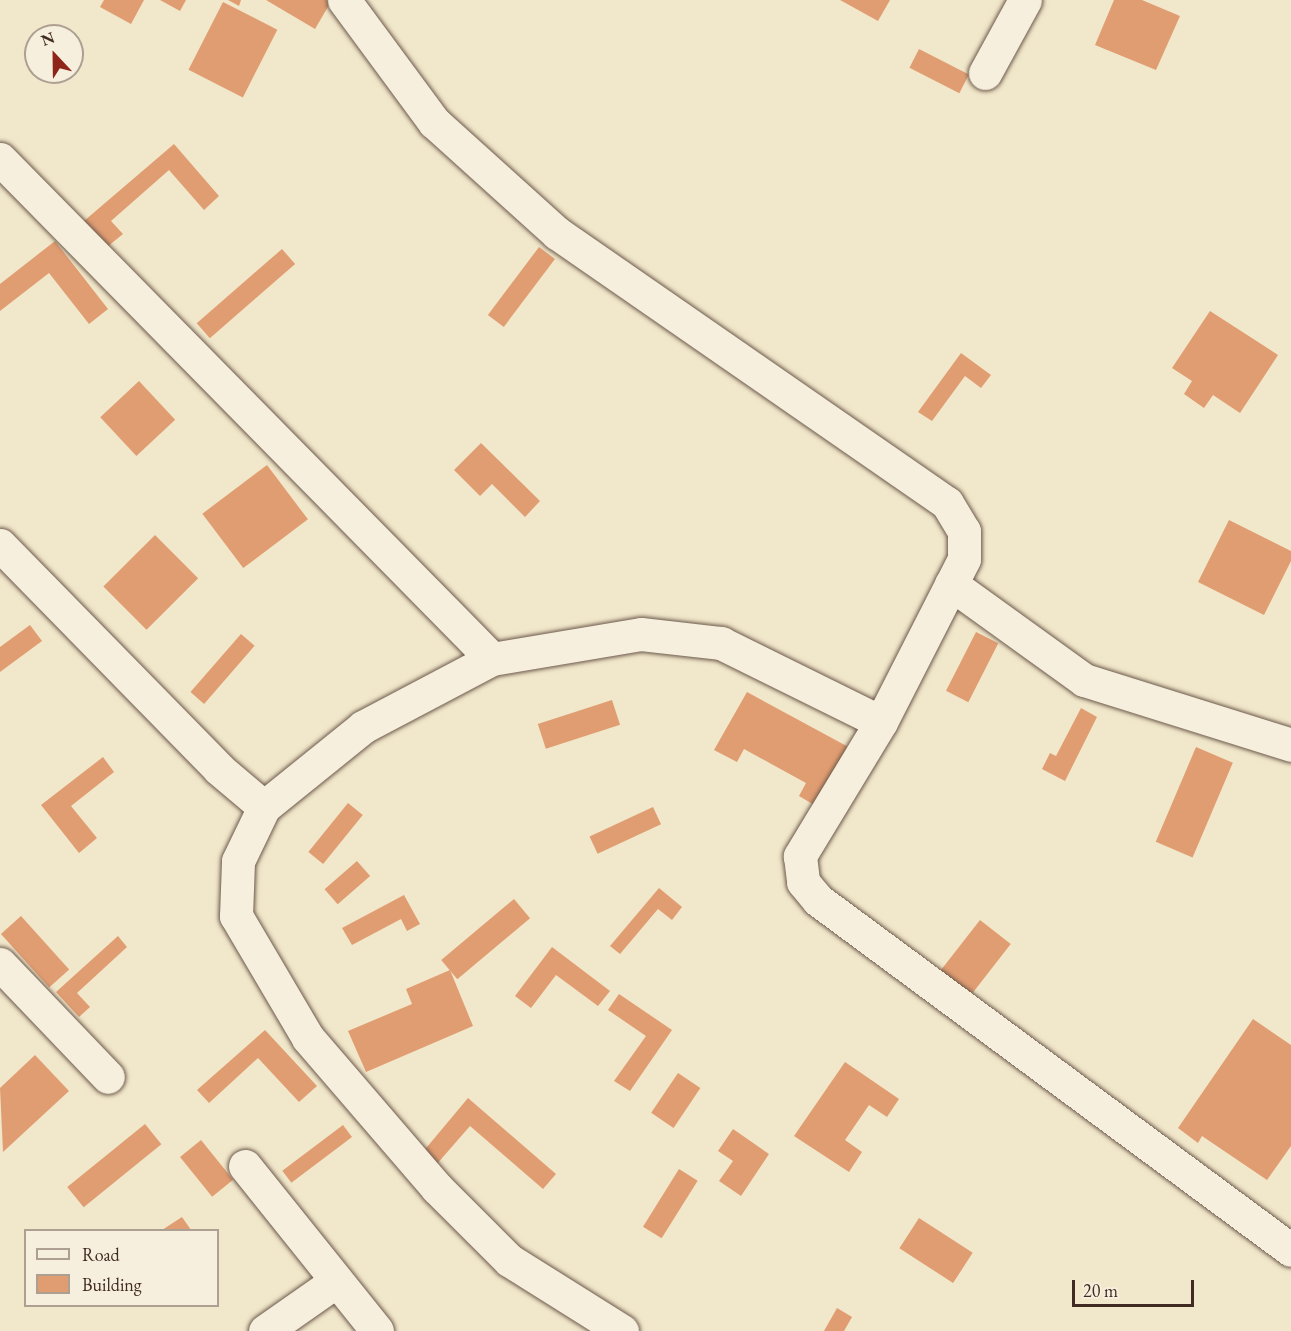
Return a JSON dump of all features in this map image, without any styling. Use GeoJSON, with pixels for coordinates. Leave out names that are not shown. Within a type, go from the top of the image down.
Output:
{"type":"FeatureCollection","features":[{"type":"Feature","properties":{"kind":"street"},"geometry":{"type":"LineString","coordinates":[[344,0],[434,122],[557,233],[947,503],[964,531],[964,559],[881,722],[800,856],[803,882],[818,900],[1291,1250]]}},
{"type":"Feature","properties":{"kind":"street"},"geometry":{"type":"LineString","coordinates":[[985,73],[1026,0]]}},
{"type":"Feature","properties":{"kind":"street"},"geometry":{"type":"LineString","coordinates":[[0,159],[492,659]]}},
{"type":"Feature","properties":{"kind":"street"},"geometry":{"type":"LineString","coordinates":[[0,546],[219,769],[264,807]]}},
{"type":"Feature","properties":{"kind":"street"},"geometry":{"type":"LineString","coordinates":[[951,584],[1084,680],[1291,745]]}},
{"type":"Feature","properties":{"kind":"street"},"geometry":{"type":"LineString","coordinates":[[622,1331],[509,1260],[437,1188],[308,1038],[236,916],[238,861],[264,807],[363,727],[492,659],[641,634],[721,643],[881,722]]}},
{"type":"Feature","properties":{"kind":"street"},"geometry":{"type":"LineString","coordinates":[[0,964],[108,1077]]}},
{"type":"Feature","properties":{"kind":"street"},"geometry":{"type":"LineString","coordinates":[[245,1166],[335,1282],[377,1331]]}},
{"type":"Feature","properties":{"kind":"street"},"geometry":{"type":"LineString","coordinates":[[265,1331],[335,1282]]}},
{"type":"Feature","properties":{"kind":"building"},"geometry":{"type":"Polygon","coordinates":[[[104,0],[144,0],[131,24],[100,7],[104,0]]]}},
{"type":"Feature","properties":{"kind":"building"},"geometry":{"type":"Polygon","coordinates":[[[160,0],[186,0],[180,11],[160,0]]]}},
{"type":"Feature","properties":{"kind":"building"},"geometry":{"type":"Polygon","coordinates":[[[228,0],[241,0],[239,6],[228,0]]]}},
{"type":"Feature","properties":{"kind":"building"},"geometry":{"type":"Polygon","coordinates":[[[266,0],[332,0],[315,29],[266,0]]]}},
{"type":"Feature","properties":{"kind":"building"},"geometry":{"type":"Polygon","coordinates":[[[840,0],[890,0],[878,21],[840,0]]]}},
{"type":"Feature","properties":{"kind":"building"},"geometry":{"type":"Polygon","coordinates":[[[1114,0],[1142,0],[1180,16],[1156,70],[1095,45],[1114,0]]]}},
{"type":"Feature","properties":{"kind":"building"},"geometry":{"type":"Polygon","coordinates":[[[223,2],[277,30],[243,97],[188,70],[223,2]]]}},
{"type":"Feature","properties":{"kind":"building"},"geometry":{"type":"Polygon","coordinates":[[[919,49],[969,74],[959,93],[909,68],[919,49]]]}},
{"type":"Feature","properties":{"kind":"building"},"geometry":{"type":"Polygon","coordinates":[[[174,144],[219,196],[204,210],[169,170],[111,221],[123,234],[107,247],[84,221],[174,144]]]}},
{"type":"Feature","properties":{"kind":"building"},"geometry":{"type":"Polygon","coordinates":[[[55,241],[108,309],[89,324],[49,273],[0,311],[0,284],[55,241]]]}},
{"type":"Feature","properties":{"kind":"building"},"geometry":{"type":"Polygon","coordinates":[[[539,247],[555,259],[504,327],[488,315],[539,247]]]}},
{"type":"Feature","properties":{"kind":"building"},"geometry":{"type":"Polygon","coordinates":[[[282,249],[295,264],[210,338],[197,323],[282,249]]]}},
{"type":"Feature","properties":{"kind":"building"},"geometry":{"type":"Polygon","coordinates":[[[1210,311],[1278,355],[1240,413],[1213,395],[1204,408],[1184,394],[1192,381],[1172,368],[1210,311]]]}},
{"type":"Feature","properties":{"kind":"building"},"geometry":{"type":"Polygon","coordinates":[[[961,353],[991,375],[981,388],[965,376],[932,421],[918,412],[961,353]]]}},
{"type":"Feature","properties":{"kind":"building"},"geometry":{"type":"Polygon","coordinates":[[[139,381],[175,420],[136,456],[100,417],[139,381]]]}},
{"type":"Feature","properties":{"kind":"building"},"geometry":{"type":"Polygon","coordinates":[[[481,443],[540,501],[525,517],[492,484],[480,496],[454,470],[481,443]]]}},
{"type":"Feature","properties":{"kind":"building"},"geometry":{"type":"Polygon","coordinates":[[[267,465],[308,519],[243,568],[202,514],[267,465]]]}},
{"type":"Feature","properties":{"kind":"building"},"geometry":{"type":"Polygon","coordinates":[[[1229,520],[1291,551],[1291,561],[1264,615],[1198,582],[1229,520]]]}},
{"type":"Feature","properties":{"kind":"building"},"geometry":{"type":"Polygon","coordinates":[[[155,535],[198,578],[147,630],[103,587],[155,535]]]}},
{"type":"Feature","properties":{"kind":"building"},"geometry":{"type":"Polygon","coordinates":[[[30,625],[42,641],[0,672],[0,647],[30,625]]]}},
{"type":"Feature","properties":{"kind":"building"},"geometry":{"type":"Polygon","coordinates":[[[976,632],[998,643],[968,702],[946,691],[976,632]]]}},
{"type":"Feature","properties":{"kind":"building"},"geometry":{"type":"Polygon","coordinates":[[[241,634],[255,646],[204,704],[190,692],[241,634]]]}},
{"type":"Feature","properties":{"kind":"building"},"geometry":{"type":"Polygon","coordinates":[[[747,692],[854,750],[821,809],[799,796],[806,783],[744,749],[737,762],[714,750],[747,692]]]}},
{"type":"Feature","properties":{"kind":"building"},"geometry":{"type":"Polygon","coordinates":[[[612,700],[620,725],[546,749],[538,724],[612,700]]]}},
{"type":"Feature","properties":{"kind":"building"},"geometry":{"type":"Polygon","coordinates":[[[1081,708],[1097,717],[1065,781],[1042,769],[1050,753],[1056,756],[1081,708]]]}},
{"type":"Feature","properties":{"kind":"building"},"geometry":{"type":"Polygon","coordinates":[[[1196,747],[1233,763],[1193,857],[1156,842],[1196,747]]]}},
{"type":"Feature","properties":{"kind":"building"},"geometry":{"type":"Polygon","coordinates":[[[103,757],[114,772],[71,806],[97,838],[79,853],[41,805],[103,757]]]}},
{"type":"Feature","properties":{"kind":"building"},"geometry":{"type":"Polygon","coordinates":[[[348,803],[363,815],[323,864],[308,852],[348,803]]]}},
{"type":"Feature","properties":{"kind":"building"},"geometry":{"type":"Polygon","coordinates":[[[653,807],[661,824],[598,854],[590,837],[653,807]]]}},
{"type":"Feature","properties":{"kind":"building"},"geometry":{"type":"Polygon","coordinates":[[[357,861],[370,876],[338,904],[325,889],[357,861]]]}},
{"type":"Feature","properties":{"kind":"building"},"geometry":{"type":"Polygon","coordinates":[[[659,888],[682,907],[672,920],[658,909],[620,954],[610,946],[659,888]]]}},
{"type":"Feature","properties":{"kind":"building"},"geometry":{"type":"Polygon","coordinates":[[[404,895],[420,924],[407,931],[401,919],[352,945],[342,928],[404,895]]]}},
{"type":"Feature","properties":{"kind":"building"},"geometry":{"type":"Polygon","coordinates":[[[514,899],[530,918],[457,979],[441,960],[514,899]]]}},
{"type":"Feature","properties":{"kind":"building"},"geometry":{"type":"Polygon","coordinates":[[[21,916],[69,970],[49,988],[1,934],[21,916]]]}},
{"type":"Feature","properties":{"kind":"building"},"geometry":{"type":"Polygon","coordinates":[[[980,920],[1011,944],[964,1004],[933,980],[980,920]]]}},
{"type":"Feature","properties":{"kind":"building"},"geometry":{"type":"Polygon","coordinates":[[[118,936],[127,947],[77,993],[90,1007],[79,1017],[56,992],[118,936]]]}},
{"type":"Feature","properties":{"kind":"building"},"geometry":{"type":"Polygon","coordinates":[[[552,947],[610,991],[598,1006],[556,975],[531,1008],[515,996],[552,947]]]}},
{"type":"Feature","properties":{"kind":"building"},"geometry":{"type":"Polygon","coordinates":[[[450,970],[473,1026],[366,1072],[348,1031],[412,1004],[406,989],[450,970]]]}},
{"type":"Feature","properties":{"kind":"building"},"geometry":{"type":"Polygon","coordinates":[[[619,994],[672,1030],[630,1091],[614,1081],[646,1036],[608,1010],[619,994]]]}},
{"type":"Feature","properties":{"kind":"building"},"geometry":{"type":"Polygon","coordinates":[[[1253,1019],[1291,1045],[1291,1146],[1267,1180],[1202,1136],[1198,1143],[1178,1128],[1253,1019]]]}},
{"type":"Feature","properties":{"kind":"building"},"geometry":{"type":"Polygon","coordinates":[[[265,1030],[317,1086],[299,1102],[258,1058],[209,1103],[197,1090],[265,1030]]]}},
{"type":"Feature","properties":{"kind":"building"},"geometry":{"type":"Polygon","coordinates":[[[35,1055],[69,1091],[3,1152],[0,1088],[35,1055]]]}},
{"type":"Feature","properties":{"kind":"building"},"geometry":{"type":"Polygon","coordinates":[[[845,1062],[899,1099],[887,1117],[869,1105],[845,1140],[862,1152],[849,1172],[794,1136],[845,1062]]]}},
{"type":"Feature","properties":{"kind":"building"},"geometry":{"type":"Polygon","coordinates":[[[678,1073],[700,1088],[674,1128],[651,1113],[678,1073]]]}},
{"type":"Feature","properties":{"kind":"building"},"geometry":{"type":"Polygon","coordinates":[[[468,1098],[556,1174],[543,1189],[470,1126],[436,1165],[422,1153],[468,1098]]]}},
{"type":"Feature","properties":{"kind":"building"},"geometry":{"type":"Polygon","coordinates":[[[145,1124],[161,1144],[84,1207],[67,1187],[145,1124]]]}},
{"type":"Feature","properties":{"kind":"building"},"geometry":{"type":"Polygon","coordinates":[[[343,1125],[352,1137],[291,1183],[282,1171],[343,1125]]]}},
{"type":"Feature","properties":{"kind":"building"},"geometry":{"type":"Polygon","coordinates":[[[733,1129],[769,1154],[741,1196],[719,1181],[733,1161],[718,1151],[733,1129]]]}},
{"type":"Feature","properties":{"kind":"building"},"geometry":{"type":"Polygon","coordinates":[[[201,1140],[233,1180],[212,1197],[180,1157],[201,1140]]]}},
{"type":"Feature","properties":{"kind":"building"},"geometry":{"type":"Polygon","coordinates":[[[679,1169],[698,1181],[662,1238],[643,1227],[679,1169]]]}},
{"type":"Feature","properties":{"kind":"building"},"geometry":{"type":"Polygon","coordinates":[[[182,1217],[190,1229],[164,1229],[182,1217]]]}},
{"type":"Feature","properties":{"kind":"building"},"geometry":{"type":"Polygon","coordinates":[[[919,1218],[973,1253],[953,1283],[899,1248],[919,1218]]]}},
{"type":"Feature","properties":{"kind":"building"},"geometry":{"type":"Polygon","coordinates":[[[837,1308],[852,1317],[844,1331],[824,1331],[837,1308]]]}}]}
